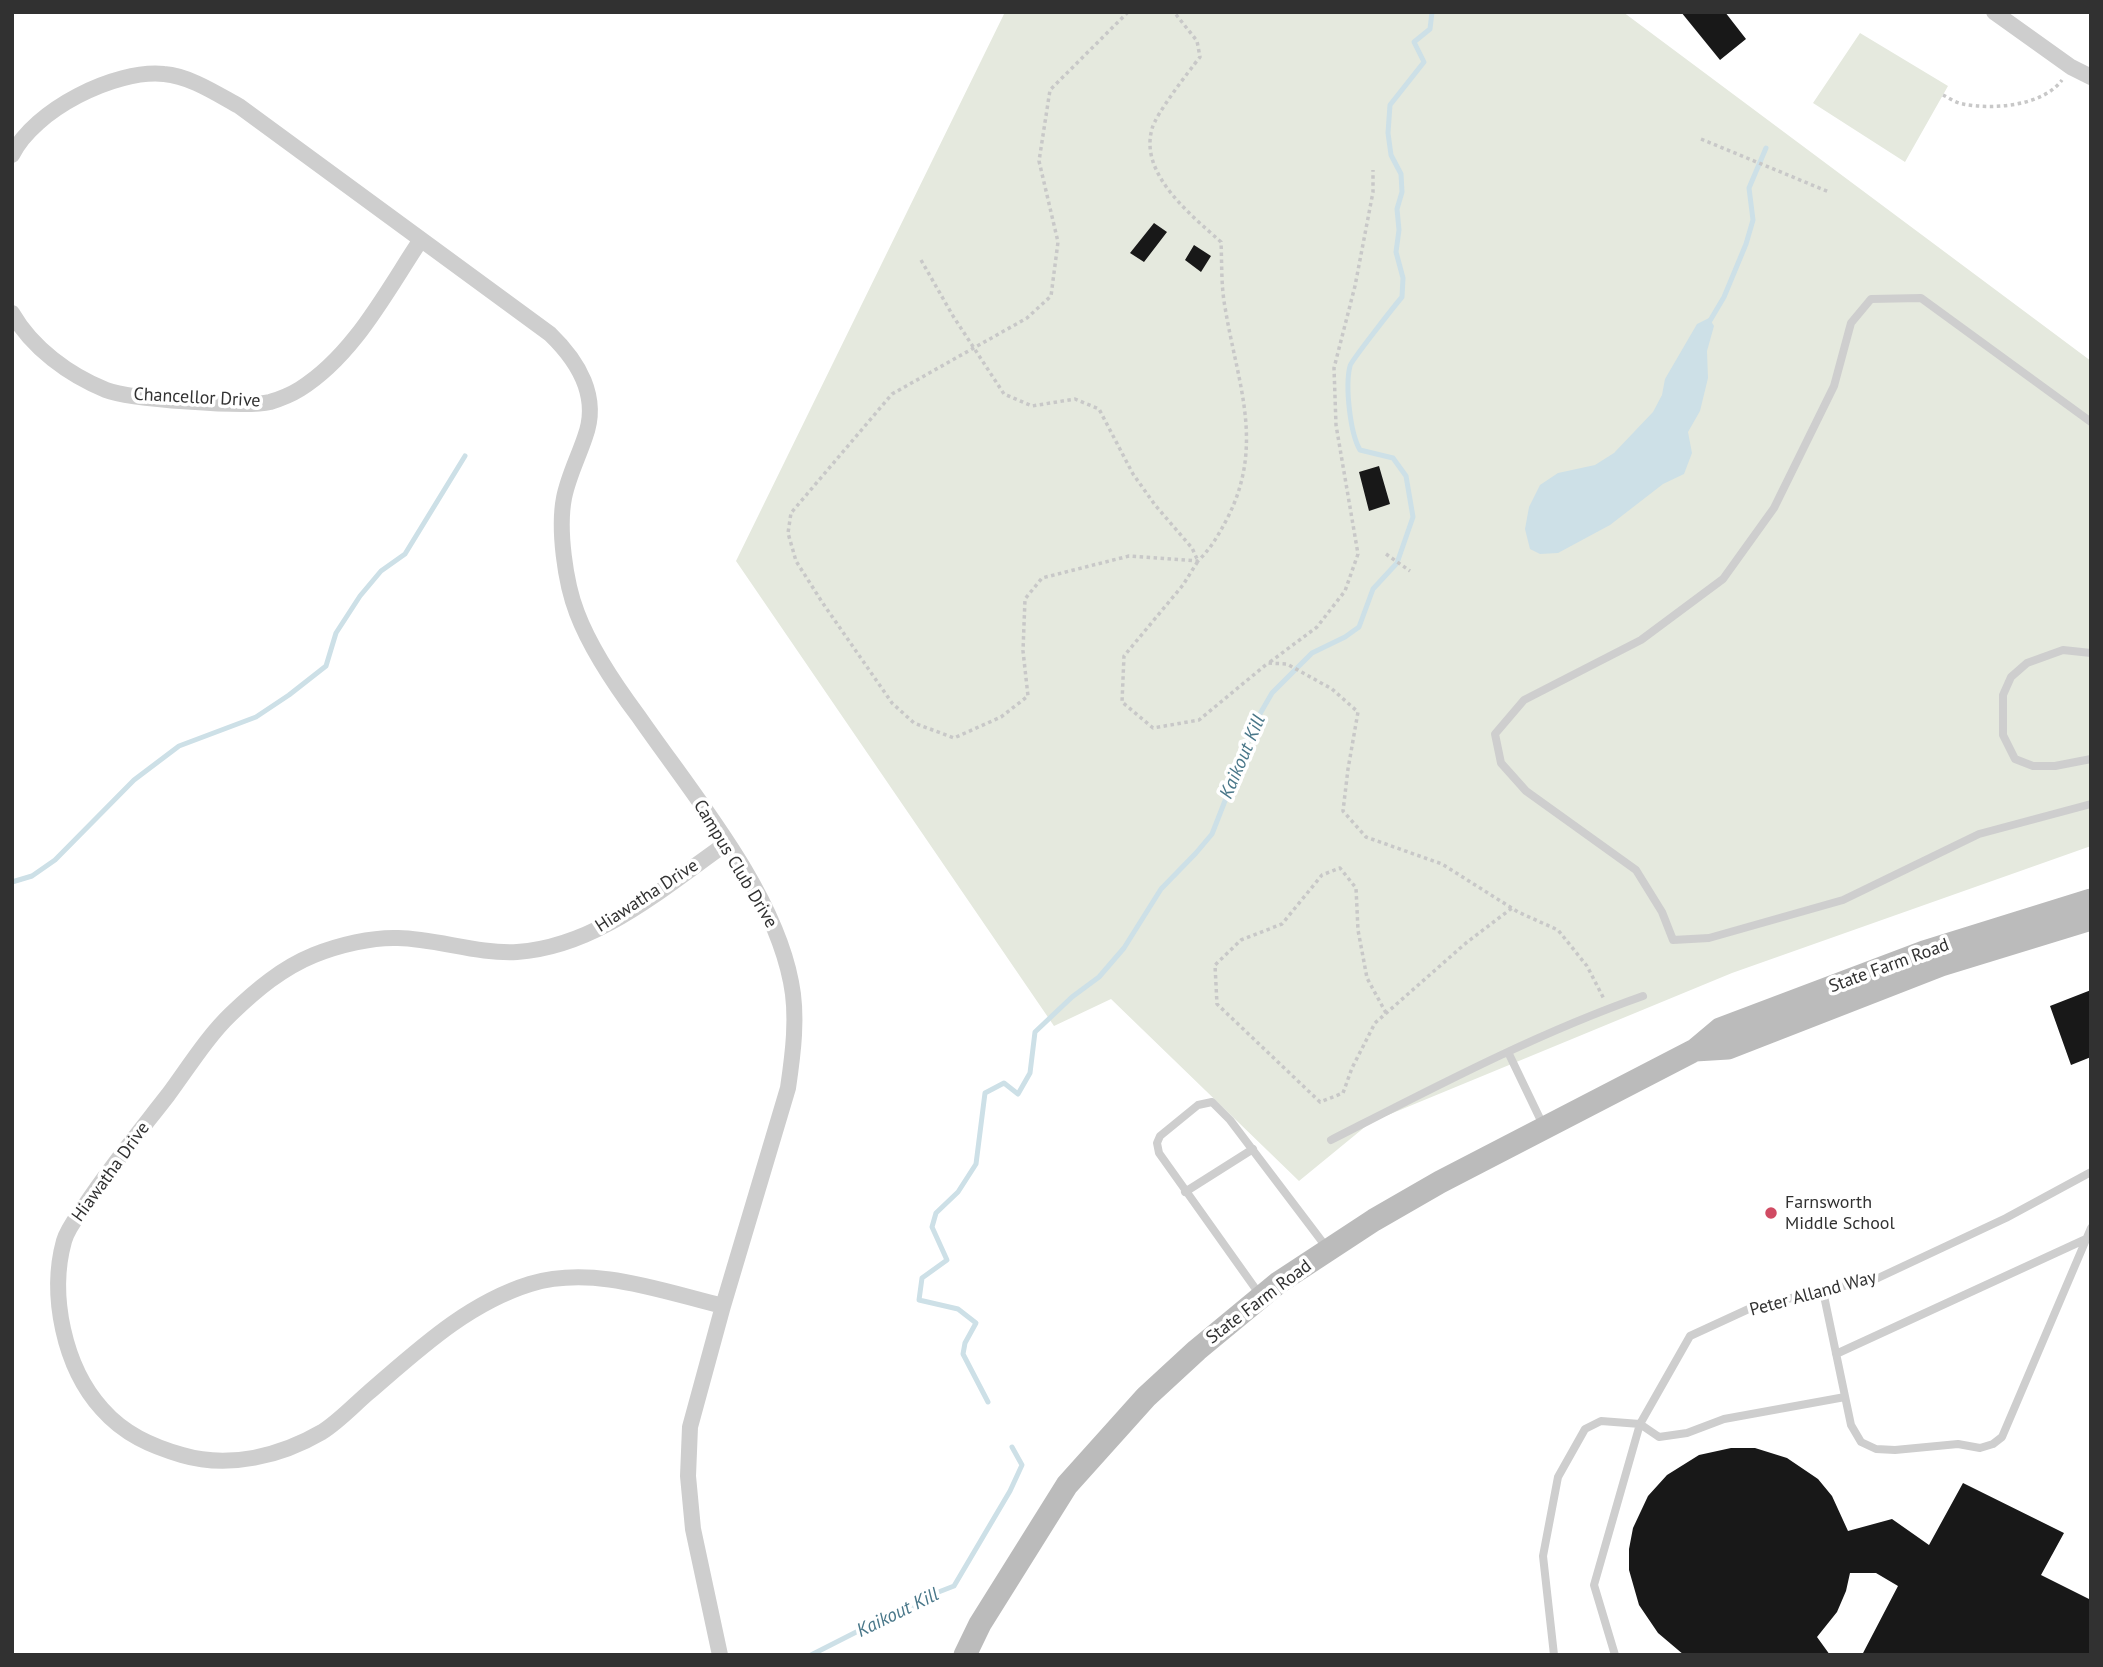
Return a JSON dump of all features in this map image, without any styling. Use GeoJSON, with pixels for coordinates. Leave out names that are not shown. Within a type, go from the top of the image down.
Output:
{"type":"FeatureCollection","features":[{"type":"Feature","properties":{"kind":"main road","name":"State Farm Road"},"geometry":{"type":"LineString","coordinates":[[965,1655],[980,1624],[1068,1485],[1146,1397],[1197,1350],[1278,1283],[1440,1182],[1695,1050],[1720,1029],[1924,952],[2091,900]]}},
{"type":"Feature","properties":{"kind":"main road","name":"State Farm Road"},"geometry":{"type":"LineString","coordinates":[[1695,1050],[1728,1048],[1941,965],[2091,919]]}},
{"type":"Feature","properties":{"kind":"street"},"geometry":{"type":"LineString","coordinates":[[1994,12],[2071,67],[2091,77]]}},
{"type":"Feature","properties":{"kind":"street"},"geometry":{"type":"LineString","coordinates":[[12,155],[55,108],[110,81],[165,74],[201,85],[239,106],[420,241]]}},
{"type":"Feature","properties":{"kind":"street","name":"Chancellor Drive"},"geometry":{"type":"LineString","coordinates":[[12,313],[21,329],[52,359],[108,391],[162,399],[240,404],[270,402],[297,391],[334,361],[359,332],[420,241]]}},
{"type":"Feature","properties":{"kind":"street","name":"Campus Club Drive"},"geometry":{"type":"LineString","coordinates":[[420,241],[550,334],[568,351],[580,371],[587,390],[587,434],[568,483],[561,528],[575,610],[590,642],[625,698],[727,843],[765,904],[777,930],[791,983],[794,1013],[788,1088],[690,1427],[688,1476],[693,1529],[720,1655]]}},
{"type":"Feature","properties":{"kind":"street","name":"Hiawatha Drive"},"geometry":{"type":"LineString","coordinates":[[723,1306],[618,1281],[586,1277],[535,1282],[504,1293],[470,1312],[428,1342],[324,1431],[261,1457],[219,1462],[195,1459],[150,1445],[114,1423],[89,1394],[72,1359],[59,1304],[59,1263],[66,1235],[99,1185],[227,1017],[266,982],[316,954],[373,940],[395,938],[497,951],[539,949],[592,933],[625,914],[727,843]]}},
{"type":"Feature","properties":{"kind":"lane"},"geometry":{"type":"LineString","coordinates":[[2091,422],[1921,298],[1871,299],[1851,323],[1834,386],[1774,509],[1723,579],[1641,640],[1524,700],[1495,734],[1501,763],[1526,791],[1636,870],[1662,912],[1673,940],[1709,938],[1843,900],[1979,834],[2091,804]]}},
{"type":"Feature","properties":{"kind":"lane"},"geometry":{"type":"LineString","coordinates":[[2091,653],[2063,650],[2027,663],[2011,677],[2003,695],[2003,735],[2015,759],[2033,766],[2054,766],[2091,759]]}},
{"type":"Feature","properties":{"kind":"lane"},"geometry":{"type":"LineString","coordinates":[[1331,1140],[1508,1052],[1643,996]]}},
{"type":"Feature","properties":{"kind":"lane"},"geometry":{"type":"LineString","coordinates":[[1508,1052],[1544,1127]]}},
{"type":"Feature","properties":{"kind":"lane"},"geometry":{"type":"LineString","coordinates":[[1261,1297],[1159,1153],[1157,1143],[1160,1136],[1198,1105],[1212,1102],[1230,1120],[1329,1250]]}},
{"type":"Feature","properties":{"kind":"lane"},"geometry":{"type":"LineString","coordinates":[[1185,1192],[1253,1149]]}},
{"type":"Feature","properties":{"kind":"lane","name":"Peter Alland Way"},"geometry":{"type":"LineString","coordinates":[[1615,1655],[1594,1585],[1640,1424],[1690,1336],[1753,1307],[1878,1278],[2006,1218],[2091,1172]]}},
{"type":"Feature","properties":{"kind":"lane"},"geometry":{"type":"LineString","coordinates":[[1824,1291],[1851,1425],[1861,1442],[1876,1449],[1895,1450],[1958,1444],[1980,1448],[1993,1444],[2002,1437],[2091,1228]]}},
{"type":"Feature","properties":{"kind":"lane"},"geometry":{"type":"LineString","coordinates":[[1836,1354],[2086,1239]]}},
{"type":"Feature","properties":{"kind":"lane"},"geometry":{"type":"LineString","coordinates":[[1554,1655],[1543,1556],[1558,1477],[1585,1429],[1601,1421],[1640,1424],[1659,1437],[1687,1433],[1724,1419],[1845,1397]]}},
{"type":"Feature","properties":{"kind":"path"},"geometry":{"type":"LineString","coordinates":[[1128,12],[1049,90],[1039,160],[1058,242],[1051,296],[1027,318],[891,394],[791,513],[788,533],[796,561],[821,603],[892,703],[914,723],[954,738],[1001,718],[1028,696],[1023,651],[1025,599],[1042,579],[1129,556],[1198,561]]}},
{"type":"Feature","properties":{"kind":"path"},"geometry":{"type":"LineString","coordinates":[[1174,12],[1197,41],[1200,57],[1152,128],[1150,157],[1173,198],[1220,242],[1224,305],[1246,410],[1246,454],[1236,500],[1212,547],[1124,656],[1122,702],[1153,728],[1199,720],[1317,627],[1345,591],[1358,554],[1336,425],[1334,368],[1355,286],[1373,192],[1373,170]]}},
{"type":"Feature","properties":{"kind":"path"},"geometry":{"type":"LineString","coordinates":[[1943,95],[1961,104],[2000,107],[2054,90],[2071,67]]}},
{"type":"Feature","properties":{"kind":"path"},"geometry":{"type":"LineString","coordinates":[[1701,139],[1829,192]]}},
{"type":"Feature","properties":{"kind":"path"},"geometry":{"type":"LineString","coordinates":[[921,260],[1003,394],[1032,406],[1075,399],[1099,409],[1133,474],[1155,505],[1192,548],[1198,561]]}},
{"type":"Feature","properties":{"kind":"path"},"geometry":{"type":"LineString","coordinates":[[1386,554],[1410,570]]}},
{"type":"Feature","properties":{"kind":"path"},"geometry":{"type":"LineString","coordinates":[[1268,663],[1287,664],[1310,676],[1332,689],[1358,712],[1343,811],[1366,837],[1441,864],[1512,908],[1558,930],[1587,966],[1609,1008]]}},
{"type":"Feature","properties":{"kind":"path"},"geometry":{"type":"LineString","coordinates":[[1386,1013],[1367,978],[1358,930],[1356,888],[1340,868],[1322,875],[1282,924],[1241,940],[1215,965],[1217,1004],[1320,1102],[1343,1093],[1352,1068],[1375,1024],[1466,943],[1512,908]]}},
{"type":"Feature","properties":{"kind":"shaded area"},"geometry":{"type":"Polygon","coordinates":[[[1005,12],[1623,12],[2091,361],[2091,846],[1732,973],[1371,1122],[1299,1181],[1111,999],[1054,1026],[736,561],[1005,12]]]}},
{"type":"Feature","properties":{"kind":"shaded area"},"geometry":{"type":"Polygon","coordinates":[[[1860,33],[1948,86],[1905,162],[1813,103],[1860,33]]]}},
{"type":"Feature","properties":{"kind":"shaded area"},"geometry":{"type":"Polygon","coordinates":[[[1709,318],[1714,326],[1707,351],[1708,378],[1700,411],[1688,432],[1692,453],[1684,474],[1663,484],[1610,525],[1558,553],[1540,554],[1530,549],[1525,529],[1529,507],[1540,485],[1558,473],[1595,465],[1614,453],[1653,412],[1662,395],[1665,379],[1697,324],[1709,318]]]}},
{"type":"Feature","properties":{"kind":"building"},"geometry":{"type":"Polygon","coordinates":[[[1681,12],[1725,12],[1746,39],[1720,60],[1681,12]]]}},
{"type":"Feature","properties":{"kind":"building"},"geometry":{"type":"Polygon","coordinates":[[[1154,223],[1167,232],[1144,262],[1130,253],[1154,223]]]}},
{"type":"Feature","properties":{"kind":"building"},"geometry":{"type":"Polygon","coordinates":[[[1194,245],[1211,256],[1201,272],[1185,260],[1194,245]]]}},
{"type":"Feature","properties":{"kind":"building"},"geometry":{"type":"Polygon","coordinates":[[[1379,466],[1390,504],[1369,511],[1359,472],[1379,466]]]}},
{"type":"Feature","properties":{"kind":"building"},"geometry":{"type":"Polygon","coordinates":[[[2091,990],[2091,1057],[2071,1065],[2050,1006],[2091,990]]]}},
{"type":"Feature","properties":{"kind":"building"},"geometry":{"type":"Polygon","coordinates":[[[1731,1448],[1755,1448],[1787,1458],[1818,1479],[1832,1496],[1848,1531],[1892,1519],[1929,1545],[1963,1483],[2064,1533],[2041,1575],[2091,1600],[2091,1655],[1862,1655],[1898,1586],[1876,1573],[1850,1573],[1837,1612],[1817,1637],[1830,1655],[1684,1655],[1658,1633],[1639,1605],[1629,1570],[1633,1528],[1648,1496],[1667,1475],[1699,1455],[1731,1448]]]}},
{"type":"Feature","properties":{"kind":"waterway","name":"Kaikout Kill"},"geometry":{"type":"LineString","coordinates":[[988,1402],[963,1354],[965,1343],[976,1323],[958,1309],[919,1300],[922,1278],[947,1260],[932,1227],[936,1213],[958,1192],[976,1164],[985,1093],[1004,1083],[1018,1094],[1030,1073],[1035,1032],[1072,997],[1099,977],[1124,948],[1161,889],[1212,834],[1257,719],[1272,693],[1312,653],[1359,627],[1373,589],[1397,563],[1413,517],[1406,476],[1393,458],[1360,450],[1356,442],[1348,385],[1352,362],[1402,297],[1403,278],[1396,252],[1399,230],[1397,209],[1402,192],[1401,174],[1391,155],[1388,133],[1390,105],[1424,62],[1414,42],[1430,29],[1432,12]]}},
{"type":"Feature","properties":{"kind":"waterway"},"geometry":{"type":"LineString","coordinates":[[1708,324],[1724,297],[1746,244],[1753,220],[1749,188],[1766,148]]}},
{"type":"Feature","properties":{"kind":"waterway"},"geometry":{"type":"LineString","coordinates":[[12,882],[32,876],[55,860],[134,780],[179,746],[256,717],[326,666],[336,633],[360,596],[381,571],[405,554],[465,456]]}},
{"type":"Feature","properties":{"kind":"waterway","name":"Kaikout Kill"},"geometry":{"type":"LineString","coordinates":[[811,1655],[954,1586],[1010,1491],[1022,1465],[1012,1447]]}},
{"type":"Feature","properties":{"kind":"place","name":"Farnsworth Middle School"},"geometry":{"type":"Point","coordinates":[1771,1213]}}]}
